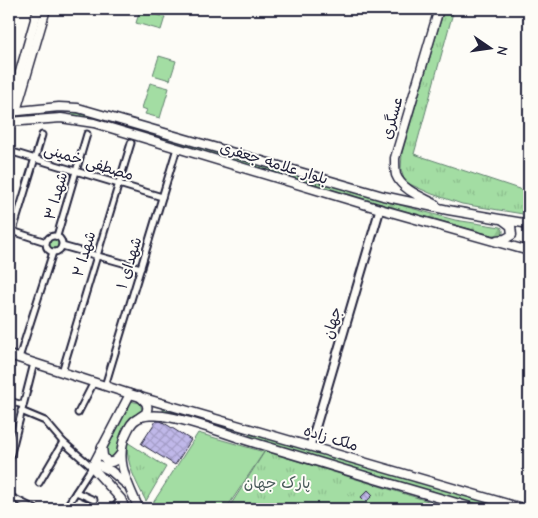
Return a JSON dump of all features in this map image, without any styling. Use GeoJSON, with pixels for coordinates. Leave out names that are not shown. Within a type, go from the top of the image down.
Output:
{"type":"FeatureCollection","features":[{"type":"Feature","properties":{"kind":"main road"},"geometry":{"type":"LineString","coordinates":[[11,111],[38,9]]}},
{"type":"Feature","properties":{"kind":"main road"},"geometry":{"type":"LineString","coordinates":[[11,111],[46,9]]}},
{"type":"Feature","properties":{"kind":"main road","name":"عسگری"},"geometry":{"type":"LineString","coordinates":[[439,9],[395,158],[396,175],[412,192],[448,210]]}},
{"type":"Feature","properties":{"kind":"main road","name":"بلوار علامه جعفری"},"geometry":{"type":"LineString","coordinates":[[11,111],[59,107],[78,108],[383,196],[448,210],[529,224]]}},
{"type":"Feature","properties":{"kind":"main road","name":"بلوار علامه جعفری"},"geometry":{"type":"LineString","coordinates":[[9,122],[52,118],[74,119],[94,123],[380,209],[529,251]]}},
{"type":"Feature","properties":{"kind":"main road"},"geometry":{"type":"LineString","coordinates":[[492,240],[505,239],[512,234],[511,226],[500,218]]}},
{"type":"Feature","properties":{"kind":"main road","name":"ملک زاده"},"geometry":{"type":"LineString","coordinates":[[9,355],[130,394],[164,402],[525,509]]}},
{"type":"Feature","properties":{"kind":"main road"},"geometry":{"type":"LineString","coordinates":[[93,465],[130,394]]}},
{"type":"Feature","properties":{"kind":"main road"},"geometry":{"type":"LineString","coordinates":[[139,396],[148,406],[146,413],[131,424],[121,445],[120,455],[123,470],[139,509]]}},
{"type":"Feature","properties":{"kind":"main road"},"geometry":{"type":"LineString","coordinates":[[162,416],[160,407],[164,402]]}},
{"type":"Feature","properties":{"kind":"main road","name":"ملک زاده"},"geometry":{"type":"LineString","coordinates":[[140,417],[162,416],[193,423],[259,445],[477,509]]}},
{"type":"Feature","properties":{"kind":"main road"},"geometry":{"type":"LineString","coordinates":[[102,447],[103,456],[107,462],[116,461],[120,455]]}},
{"type":"Feature","properties":{"kind":"main road"},"geometry":{"type":"LineString","coordinates":[[93,465],[112,471],[130,487]]}},
{"type":"Feature","properties":{"kind":"main road"},"geometry":{"type":"LineString","coordinates":[[93,465],[121,498],[125,509]]}},
{"type":"Feature","properties":{"kind":"street","name":"شهدا ۳"},"geometry":{"type":"LineString","coordinates":[[57,236],[87,134]]}},
{"type":"Feature","properties":{"kind":"street"},"geometry":{"type":"LineString","coordinates":[[9,244],[11,231],[42,135]]}},
{"type":"Feature","properties":{"kind":"street","name":"شهدا ۲"},"geometry":{"type":"LineString","coordinates":[[62,372],[130,143]]}},
{"type":"Feature","properties":{"kind":"street","name":"شهدای ۱"},"geometry":{"type":"LineString","coordinates":[[105,386],[177,148]]}},
{"type":"Feature","properties":{"kind":"street","name":"مصطفی خمینی"},"geometry":{"type":"LineString","coordinates":[[9,151],[162,197]]}},
{"type":"Feature","properties":{"kind":"street","name":"جهان"},"geometry":{"type":"LineString","coordinates":[[310,446],[380,209]]}},
{"type":"Feature","properties":{"kind":"street"},"geometry":{"type":"LineString","coordinates":[[11,231],[46,242]]}},
{"type":"Feature","properties":{"kind":"street"},"geometry":{"type":"LineString","coordinates":[[52,236],[57,236],[62,239],[62,246],[58,251],[53,252],[48,250],[46,242],[52,236]]}},
{"type":"Feature","properties":{"kind":"street"},"geometry":{"type":"LineString","coordinates":[[62,246],[141,268]]}},
{"type":"Feature","properties":{"kind":"street"},"geometry":{"type":"LineString","coordinates":[[19,358],[53,252]]}},
{"type":"Feature","properties":{"kind":"street"},"geometry":{"type":"LineString","coordinates":[[9,461],[34,363]]}},
{"type":"Feature","properties":{"kind":"street"},"geometry":{"type":"LineString","coordinates":[[78,413],[94,382]]}},
{"type":"Feature","properties":{"kind":"street"},"geometry":{"type":"LineString","coordinates":[[9,401],[23,405]]}},
{"type":"Feature","properties":{"kind":"street"},"geometry":{"type":"LineString","coordinates":[[21,411],[45,421],[63,442],[93,465],[65,509]]}},
{"type":"Feature","properties":{"kind":"street"},"geometry":{"type":"LineString","coordinates":[[39,483],[63,442]]}},
{"type":"Feature","properties":{"kind":"street"},"geometry":{"type":"LineString","coordinates":[[76,492],[94,500]]}},
{"type":"Feature","properties":{"kind":"street"},"geometry":{"type":"LineString","coordinates":[[9,496],[35,509]]}},
{"type":"Feature","properties":{"kind":"street"},"geometry":{"type":"LineString","coordinates":[[113,509],[121,498]]}},
{"type":"Feature","properties":{"kind":"street"},"geometry":{"type":"LineString","coordinates":[[21,509],[24,503]]}},
{"type":"Feature","properties":{"kind":"green space"},"geometry":{"type":"Polygon","coordinates":[[[444,9],[454,9],[414,154],[519,189],[529,196],[529,215],[462,204],[405,182],[401,170],[402,153],[444,9]]]}},
{"type":"Feature","properties":{"kind":"green space"},"geometry":{"type":"Polygon","coordinates":[[[140,10],[165,17],[161,30],[136,23],[140,10]]]}},
{"type":"Feature","properties":{"kind":"green space"},"geometry":{"type":"Polygon","coordinates":[[[159,56],[176,61],[170,80],[153,75],[159,56]]]}},
{"type":"Feature","properties":{"kind":"green space"},"geometry":{"type":"Polygon","coordinates":[[[150,83],[169,88],[160,118],[145,114],[147,110],[142,108],[150,83]]]}},
{"type":"Feature","properties":{"kind":"green space"},"geometry":{"type":"Polygon","coordinates":[[[72,112],[99,118],[455,220],[501,227],[503,234],[501,236],[487,234],[96,120],[72,115],[72,112]]]}},
{"type":"Feature","properties":{"kind":"green space"},"geometry":{"type":"Polygon","coordinates":[[[54,236],[62,244],[54,252],[46,244],[54,236]]]}},
{"type":"Feature","properties":{"kind":"green space"},"geometry":{"type":"Polygon","coordinates":[[[130,401],[140,403],[142,410],[124,428],[116,455],[109,457],[106,452],[108,444],[130,401]]]}},
{"type":"Feature","properties":{"kind":"green space"},"geometry":{"type":"Polygon","coordinates":[[[164,405],[311,451],[517,509],[490,509],[252,439],[249,434],[163,411],[164,405]]]}},
{"type":"Feature","properties":{"kind":"green space"},"geometry":{"type":"Polygon","coordinates":[[[198,433],[264,452],[226,509],[153,509],[151,506],[198,433]]]}},
{"type":"Feature","properties":{"kind":"green space"},"geometry":{"type":"Polygon","coordinates":[[[127,442],[166,467],[146,501],[135,480],[130,465],[127,442]]]}},
{"type":"Feature","properties":{"kind":"green space","name":"پارک جهان"},"geometry":{"type":"Polygon","coordinates":[[[265,451],[454,509],[228,509],[265,451]]]}},
{"type":"Feature","properties":{"kind":"building"},"geometry":{"type":"Polygon","coordinates":[[[156,421],[161,421],[191,440],[175,465],[141,444],[156,421]]]}},
{"type":"Feature","properties":{"kind":"building"},"geometry":{"type":"Polygon","coordinates":[[[368,490],[373,495],[366,502],[361,497],[368,490]]]}}]}
